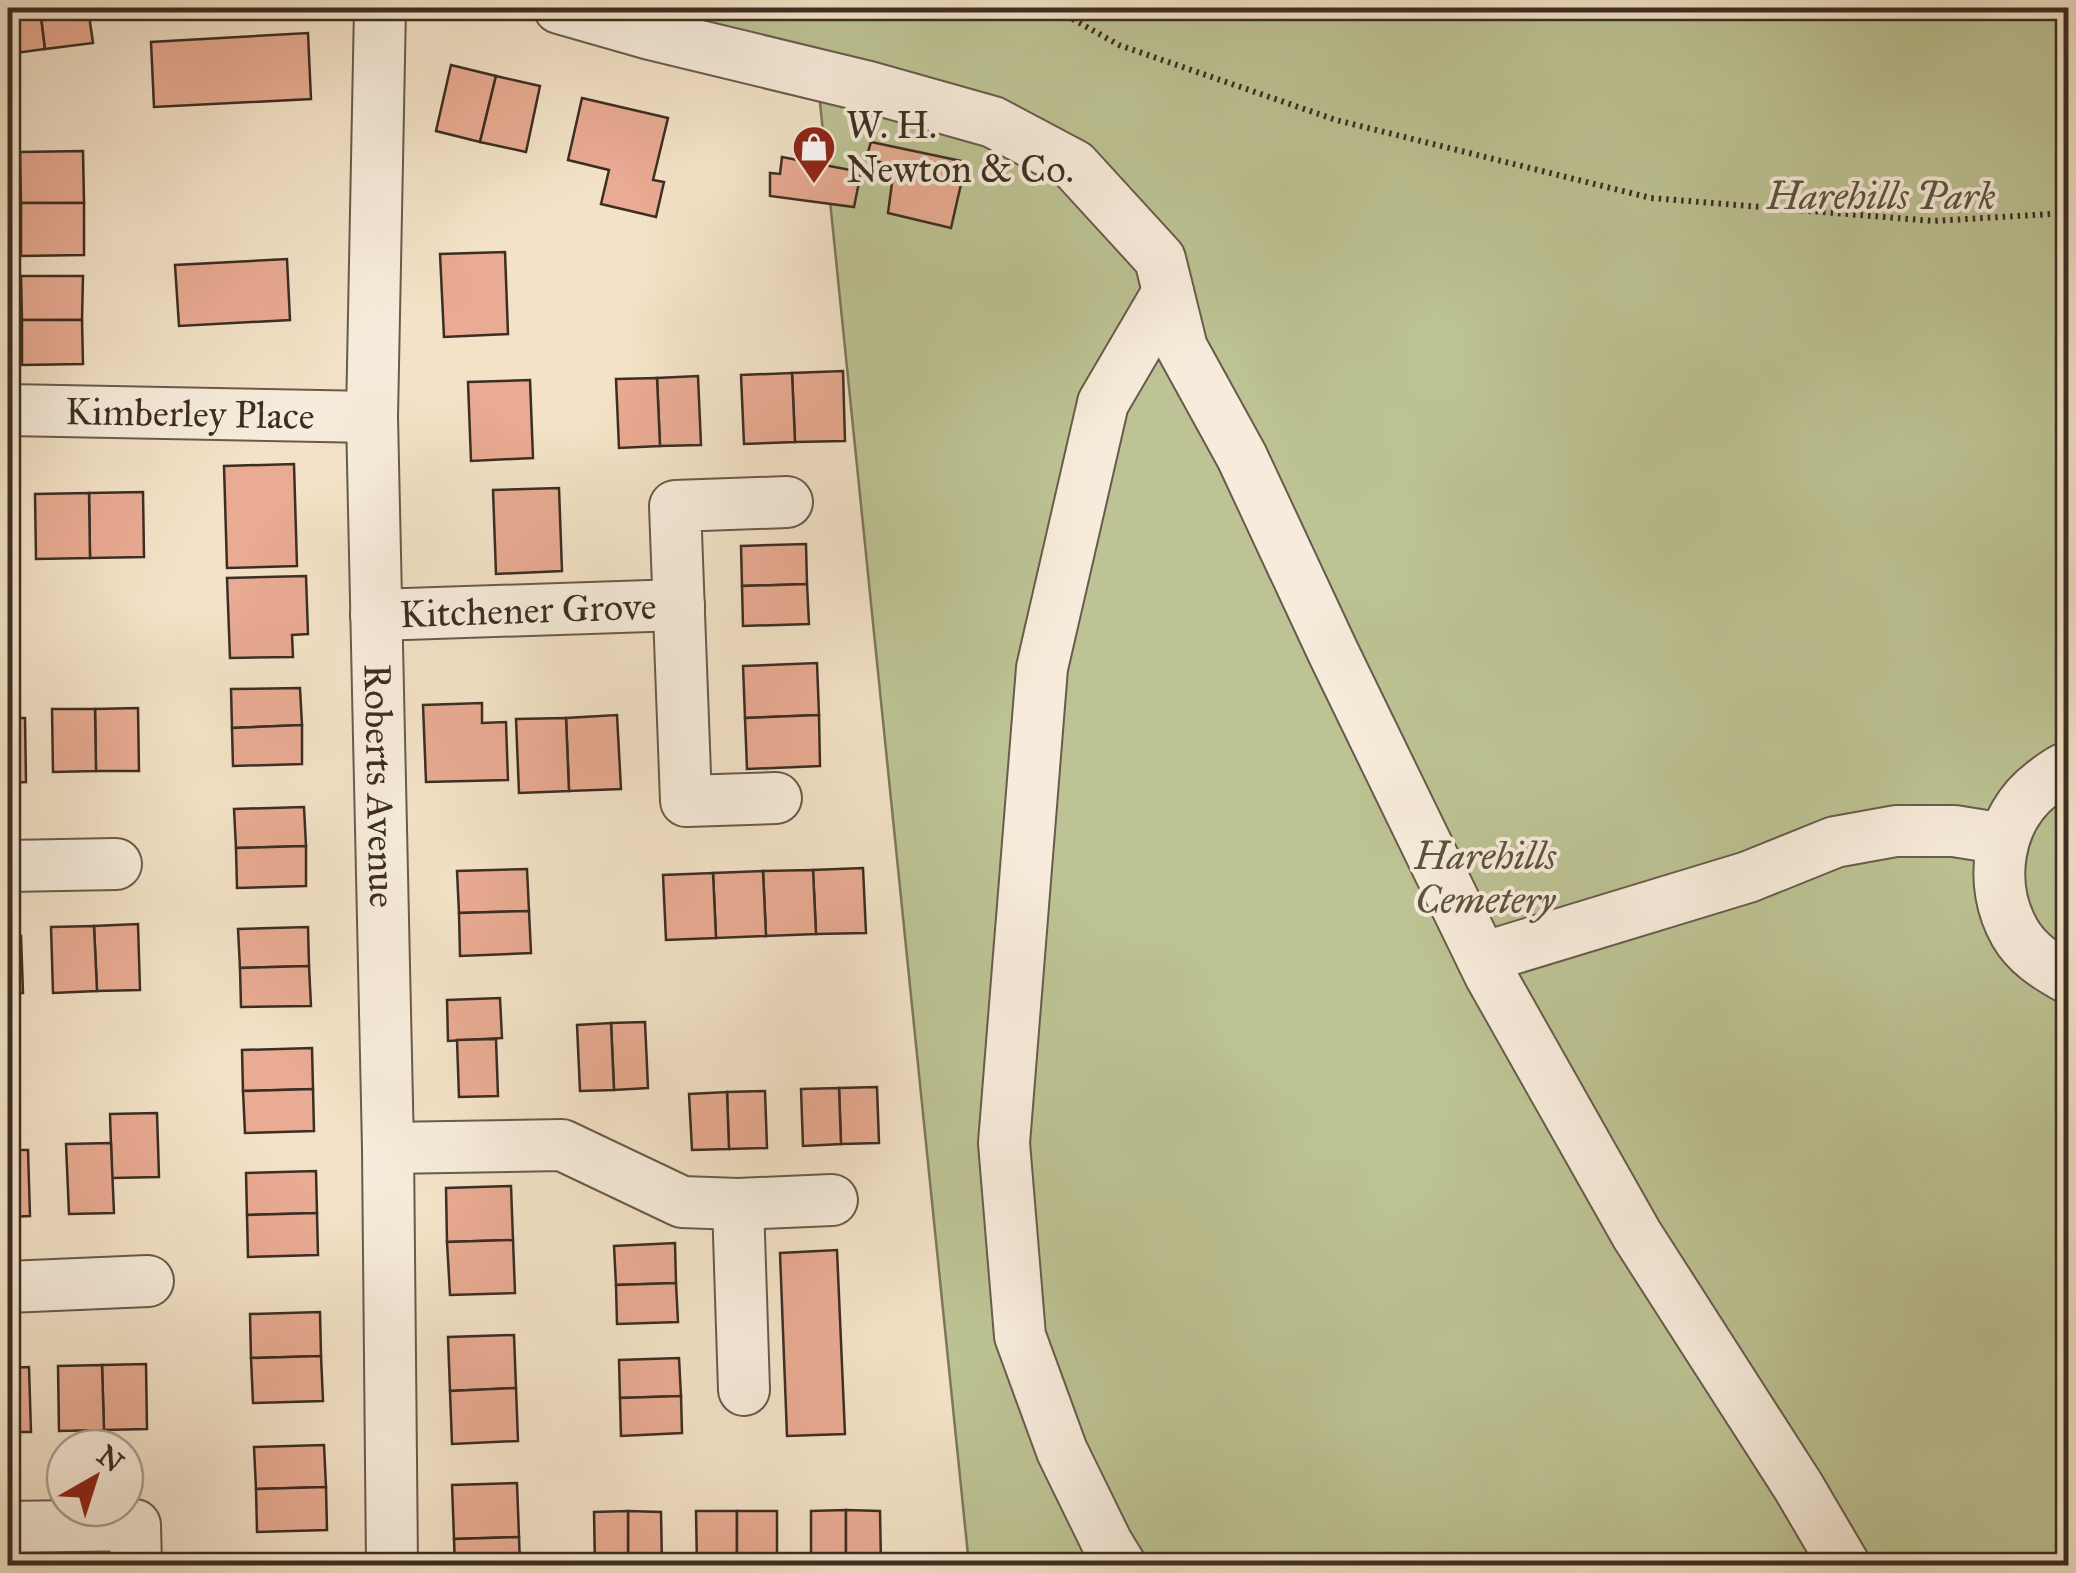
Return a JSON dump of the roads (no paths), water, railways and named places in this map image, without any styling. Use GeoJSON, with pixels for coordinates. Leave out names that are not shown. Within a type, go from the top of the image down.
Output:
{"type":"FeatureCollection","features":[{"type":"Feature","properties":{"kind":"street","name":"Roberts Avenue"},"geometry":{"type":"LineString","coordinates":[[380,8],[372,418],[388,1148],[392,1566]]}},
{"type":"Feature","properties":{"kind":"street"},"geometry":{"type":"LineString","coordinates":[[559,8],[993,122],[1074,165],[1160,259],[1182,348],[1242,457],[1482,958],[1638,1235],[1845,1566]]}},
{"type":"Feature","properties":{"kind":"street"},"geometry":{"type":"LineString","coordinates":[[1121,1566],[1062,1451],[1020,1336],[1004,1143],[1042,668],[1103,403],[1168,292]]}},
{"type":"Feature","properties":{"kind":"street","name":"Kimberley Place"},"geometry":{"type":"LineString","coordinates":[[8,410],[372,418]]}},
{"type":"Feature","properties":{"kind":"street","name":"Kitchener Grove"},"geometry":{"type":"LineString","coordinates":[[776,798],[686,801],[675,506],[788,502]]}},
{"type":"Feature","properties":{"kind":"street","name":"Kitchener Grove"},"geometry":{"type":"LineString","coordinates":[[376,616],[679,606]]}},
{"type":"Feature","properties":{"kind":"street"},"geometry":{"type":"LineString","coordinates":[[2068,767],[2029,794],[2008,824],[1998,861],[2001,900],[2016,935],[2042,963],[2068,978]]}},
{"type":"Feature","properties":{"kind":"street"},"geometry":{"type":"LineString","coordinates":[[1482,958],[1748,877],[1835,842],[1896,831],[1954,831],[2004,838]]}},
{"type":"Feature","properties":{"kind":"street"},"geometry":{"type":"LineString","coordinates":[[8,866],[116,864]]}},
{"type":"Feature","properties":{"kind":"street"},"geometry":{"type":"LineString","coordinates":[[388,1148],[562,1146],[682,1202],[832,1200]]}},
{"type":"Feature","properties":{"kind":"street"},"geometry":{"type":"LineString","coordinates":[[738,1204],[744,1390]]}},
{"type":"Feature","properties":{"kind":"street"},"geometry":{"type":"LineString","coordinates":[[8,1286],[148,1281]]}},
{"type":"Feature","properties":{"kind":"street"},"geometry":{"type":"LineString","coordinates":[[8,1527],[135,1525],[136,1566]]}},
{"type":"Feature","properties":{"kind":"place","name":"W. H. Newton & Co."},"geometry":{"type":"Point","coordinates":[814,185]}},
{"type":"Feature","properties":{"kind":"park label","name":"Harehills Park"},"geometry":{"type":"Point","coordinates":[1881,196]}},
{"type":"Feature","properties":{"kind":"park label","name":"Harehills Cemetery"},"geometry":{"type":"Point","coordinates":[1485,878]}}]}
